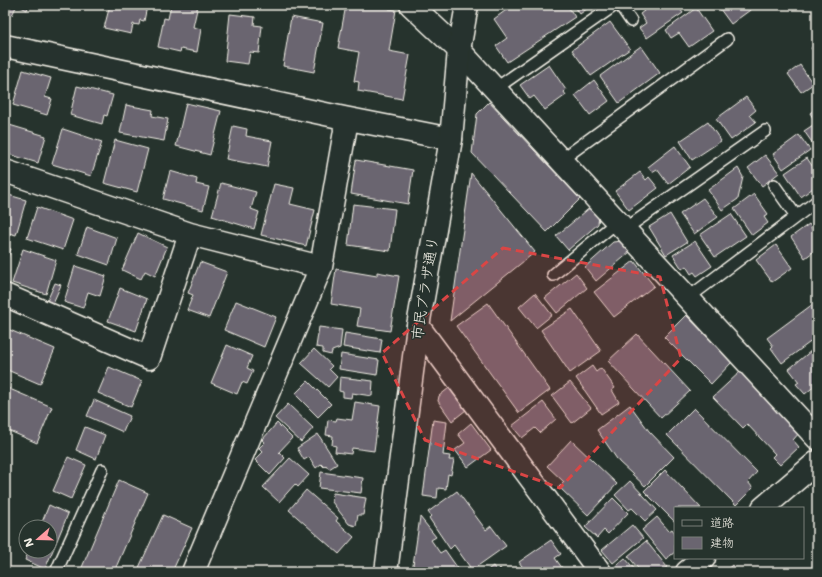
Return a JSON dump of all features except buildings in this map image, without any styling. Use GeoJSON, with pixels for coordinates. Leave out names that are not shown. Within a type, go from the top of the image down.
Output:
{"type":"FeatureCollection","features":[{"type":"Feature","properties":{"kind":"street"},"geometry":{"type":"LineString","coordinates":[[410,5],[459,50],[496,89],[817,438]]}},
{"type":"Feature","properties":{"kind":"street","name":"市民プラザ通り"},"geometry":{"type":"LineString","coordinates":[[386,572],[418,326],[450,139],[459,50],[469,7]]}},
{"type":"Feature","properties":{"kind":"street"},"geometry":{"type":"LineString","coordinates":[[5,46],[450,139]]}},
{"type":"Feature","properties":{"kind":"street"},"geometry":{"type":"LineString","coordinates":[[193,572],[321,267],[345,131],[344,118]]}},
{"type":"Feature","properties":{"kind":"street"},"geometry":{"type":"LineString","coordinates":[[5,171],[190,234],[321,267]]}},
{"type":"Feature","properties":{"kind":"street"},"geometry":{"type":"LineString","coordinates":[[5,295],[149,358],[190,234]]}},
{"type":"Feature","properties":{"kind":"street"},"geometry":{"type":"LineString","coordinates":[[418,326],[600,572]]}},
{"type":"Feature","properties":{"kind":"street"},"geometry":{"type":"LineString","coordinates":[[764,507],[817,462]]}},
{"type":"Feature","properties":{"kind":"street"},"geometry":{"type":"LineString","coordinates":[[687,572],[703,559]]}},
{"type":"Feature","properties":{"kind":"lane"},"geometry":{"type":"LineString","coordinates":[[496,89],[615,5]]}},
{"type":"Feature","properties":{"kind":"lane"},"geometry":{"type":"LineString","coordinates":[[620,5],[631,21]]}},
{"type":"Feature","properties":{"kind":"lane"},"geometry":{"type":"LineString","coordinates":[[561,160],[727,39]]}},
{"type":"Feature","properties":{"kind":"lane"},"geometry":{"type":"LineString","coordinates":[[553,275],[621,225],[765,131]]}},
{"type":"Feature","properties":{"kind":"lane"},"geometry":{"type":"LineString","coordinates":[[774,185],[796,216]]}},
{"type":"Feature","properties":{"kind":"lane"},"geometry":{"type":"LineString","coordinates":[[688,298],[817,201]]}},
{"type":"Feature","properties":{"kind":"lane"},"geometry":{"type":"LineString","coordinates":[[56,572],[102,470]]}},
{"type":"Feature","properties":{"kind":"highlighted area"},"geometry":{"type":"Polygon","coordinates":[[[503,248],[660,277],[681,358],[560,488],[425,440],[382,353],[503,248]]]}}]}
